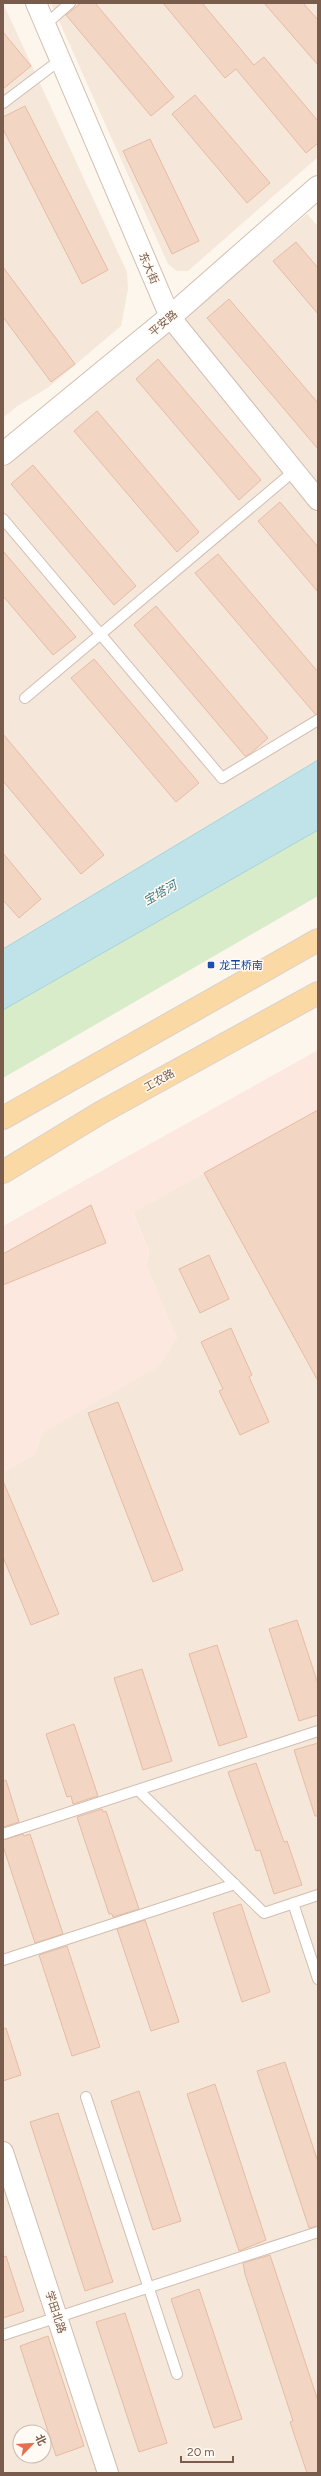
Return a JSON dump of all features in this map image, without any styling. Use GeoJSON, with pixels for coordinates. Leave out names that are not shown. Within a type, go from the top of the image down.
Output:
{"type":"FeatureCollection","features":[{"type":"Feature","properties":{"kind":"main road"},"geometry":{"type":"LineString","coordinates":[[3,1118],[318,940]]}},
{"type":"Feature","properties":{"kind":"main road","name":"工农路"},"geometry":{"type":"LineString","coordinates":[[3,1172],[100,1113],[318,993]]}},
{"type":"Feature","properties":{"kind":"street","name":"东大街"},"geometry":{"type":"LineString","coordinates":[[36,3],[170,317],[318,500]]}},
{"type":"Feature","properties":{"kind":"street","name":"平安路"},"geometry":{"type":"LineString","coordinates":[[3,454],[170,317],[318,187]]}},
{"type":"Feature","properties":{"kind":"street","name":"学田北路"},"geometry":{"type":"LineString","coordinates":[[3,2152],[108,2473]]}},
{"type":"Feature","properties":{"kind":"lane"},"geometry":{"type":"LineString","coordinates":[[46,24],[70,3]]}},
{"type":"Feature","properties":{"kind":"lane"},"geometry":{"type":"LineString","coordinates":[[3,103],[60,60]]}},
{"type":"Feature","properties":{"kind":"lane"},"geometry":{"type":"LineString","coordinates":[[25,698],[294,471]]}},
{"type":"Feature","properties":{"kind":"lane"},"geometry":{"type":"LineString","coordinates":[[3,519],[222,778],[318,720]]}},
{"type":"Feature","properties":{"kind":"lane"},"geometry":{"type":"LineString","coordinates":[[3,1834],[318,1731]]}},
{"type":"Feature","properties":{"kind":"lane"},"geometry":{"type":"LineString","coordinates":[[138,1790],[264,1913],[318,1895]]}},
{"type":"Feature","properties":{"kind":"lane"},"geometry":{"type":"LineString","coordinates":[[3,1960],[235,1884]]}},
{"type":"Feature","properties":{"kind":"lane"},"geometry":{"type":"LineString","coordinates":[[293,1903],[318,1979]]}},
{"type":"Feature","properties":{"kind":"lane"},"geometry":{"type":"LineString","coordinates":[[86,2097],[177,2374]]}},
{"type":"Feature","properties":{"kind":"lane"},"geometry":{"type":"LineString","coordinates":[[3,2335],[318,2232]]}},
{"type":"Feature","properties":{"kind":"shaded area"},"geometry":{"type":"Polygon","coordinates":[[[3,3],[127,272],[128,289],[121,326],[49,387],[16,407],[3,418],[3,3]]]}},
{"type":"Feature","properties":{"kind":"shaded area"},"geometry":{"type":"Polygon","coordinates":[[[51,3],[315,3],[318,6],[318,157],[188,271],[177,271],[168,264],[51,3]]]}},
{"type":"Feature","properties":{"kind":"shaded area"},"geometry":{"type":"Polygon","coordinates":[[[307,214],[318,226],[318,760],[3,949],[3,468],[307,214]]]}},
{"type":"Feature","properties":{"kind":"shaded area"},"geometry":{"type":"Polygon","coordinates":[[[318,1050],[318,1382],[311,1368],[262,1213],[234,1228],[204,1173],[133,1213],[149,1251],[146,1265],[177,1338],[159,1366],[42,1433],[35,1454],[3,1472],[3,1226],[318,1050]]]}},
{"type":"Feature","properties":{"kind":"shaded area"},"geometry":{"type":"Polygon","coordinates":[[[204,1173],[234,1228],[263,1213],[311,1368],[318,1382],[318,2473],[3,2473],[3,1472],[35,1454],[42,1433],[70,1416],[177,1339],[146,1265],[149,1251],[133,1212],[204,1173]]]}},
{"type":"Feature","properties":{"kind":"green space"},"geometry":{"type":"Polygon","coordinates":[[[318,830],[318,896],[3,1078],[3,1010],[318,830]]]}},
{"type":"Feature","properties":{"kind":"water","name":"宝塔河"},"geometry":{"type":"Polygon","coordinates":[[[318,760],[318,830],[3,1010],[3,949],[318,760]]]}},
{"type":"Feature","properties":{"kind":"building"},"geometry":{"type":"Polygon","coordinates":[[[81,3],[95,3],[174,97],[151,116],[66,15],[81,3]]]}},
{"type":"Feature","properties":{"kind":"building"},"geometry":{"type":"Polygon","coordinates":[[[163,3],[202,3],[254,65],[264,57],[318,121],[318,143],[306,153],[236,69],[225,78],[163,3]]]}},
{"type":"Feature","properties":{"kind":"building"},"geometry":{"type":"Polygon","coordinates":[[[264,3],[303,3],[318,20],[318,65],[264,3]]]}},
{"type":"Feature","properties":{"kind":"building"},"geometry":{"type":"Polygon","coordinates":[[[3,32],[31,66],[3,89],[3,32]]]}},
{"type":"Feature","properties":{"kind":"building"},"geometry":{"type":"Polygon","coordinates":[[[195,95],[270,183],[247,203],[172,114],[195,95]]]}},
{"type":"Feature","properties":{"kind":"building"},"geometry":{"type":"Polygon","coordinates":[[[25,106],[108,270],[82,284],[3,129],[3,117],[25,106]]]}},
{"type":"Feature","properties":{"kind":"building"},"geometry":{"type":"Polygon","coordinates":[[[150,139],[199,241],[172,254],[123,151],[150,139]]]}},
{"type":"Feature","properties":{"kind":"building"},"geometry":{"type":"Polygon","coordinates":[[[296,242],[318,268],[318,314],[273,261],[296,242]]]}},
{"type":"Feature","properties":{"kind":"building"},"geometry":{"type":"Polygon","coordinates":[[[3,267],[75,364],[51,382],[3,317],[3,267]]]}},
{"type":"Feature","properties":{"kind":"building"},"geometry":{"type":"Polygon","coordinates":[[[229,299],[318,403],[318,449],[207,318],[229,299]]]}},
{"type":"Feature","properties":{"kind":"building"},"geometry":{"type":"Polygon","coordinates":[[[158,359],[261,480],[239,500],[136,379],[158,359]]]}},
{"type":"Feature","properties":{"kind":"building"},"geometry":{"type":"Polygon","coordinates":[[[97,411],[199,532],[177,552],[74,431],[97,411]]]}},
{"type":"Feature","properties":{"kind":"building"},"geometry":{"type":"Polygon","coordinates":[[[33,465],[136,586],[114,605],[11,484],[33,465]]]}},
{"type":"Feature","properties":{"kind":"building"},"geometry":{"type":"Polygon","coordinates":[[[280,502],[318,547],[318,592],[258,521],[280,502]]]}},
{"type":"Feature","properties":{"kind":"building"},"geometry":{"type":"Polygon","coordinates":[[[3,551],[76,637],[53,655],[3,596],[3,551]]]}},
{"type":"Feature","properties":{"kind":"building"},"geometry":{"type":"Polygon","coordinates":[[[218,554],[318,672],[318,714],[315,714],[195,573],[218,554]]]}},
{"type":"Feature","properties":{"kind":"building"},"geometry":{"type":"Polygon","coordinates":[[[156,606],[268,738],[250,754],[245,756],[134,625],[156,606]]]}},
{"type":"Feature","properties":{"kind":"building"},"geometry":{"type":"Polygon","coordinates":[[[94,659],[199,783],[176,802],[71,678],[94,659]]]}},
{"type":"Feature","properties":{"kind":"building"},"geometry":{"type":"Polygon","coordinates":[[[3,734],[104,855],[81,874],[3,781],[3,734]]]}},
{"type":"Feature","properties":{"kind":"building"},"geometry":{"type":"Polygon","coordinates":[[[3,853],[41,899],[19,918],[3,900],[3,853]]]}},
{"type":"Feature","properties":{"kind":"building"},"geometry":{"type":"Polygon","coordinates":[[[318,1110],[318,1381],[204,1173],[318,1110]]]}},
{"type":"Feature","properties":{"kind":"building"},"geometry":{"type":"Polygon","coordinates":[[[91,1205],[106,1243],[3,1285],[3,1254],[91,1205]]]}},
{"type":"Feature","properties":{"kind":"building"},"geometry":{"type":"Polygon","coordinates":[[[209,1255],[229,1299],[200,1313],[179,1269],[209,1255]]]}},
{"type":"Feature","properties":{"kind":"building"},"geometry":{"type":"Polygon","coordinates":[[[231,1328],[252,1375],[249,1377],[269,1422],[240,1435],[219,1391],[223,1389],[201,1342],[231,1328]]]}},
{"type":"Feature","properties":{"kind":"building"},"geometry":{"type":"Polygon","coordinates":[[[118,1402],[183,1570],[153,1582],[88,1413],[118,1402]]]}},
{"type":"Feature","properties":{"kind":"building"},"geometry":{"type":"Polygon","coordinates":[[[3,1481],[59,1614],[31,1625],[3,1557],[3,1481]]]}},
{"type":"Feature","properties":{"kind":"building"},"geometry":{"type":"Polygon","coordinates":[[[297,1620],[318,1684],[318,1715],[299,1721],[269,1629],[297,1620]]]}},
{"type":"Feature","properties":{"kind":"building"},"geometry":{"type":"Polygon","coordinates":[[[217,1645],[247,1737],[219,1746],[189,1654],[217,1645]]]}},
{"type":"Feature","properties":{"kind":"building"},"geometry":{"type":"Polygon","coordinates":[[[142,1669],[172,1761],[143,1770],[114,1678],[142,1669]]]}},
{"type":"Feature","properties":{"kind":"building"},"geometry":{"type":"Polygon","coordinates":[[[74,1724],[98,1796],[73,1804],[71,1796],[67,1797],[46,1734],[74,1724]]]}},
{"type":"Feature","properties":{"kind":"building"},"geometry":{"type":"Polygon","coordinates":[[[318,1743],[318,1816],[315,1816],[294,1750],[318,1743]]]}},
{"type":"Feature","properties":{"kind":"building"},"geometry":{"type":"Polygon","coordinates":[[[256,1763],[284,1842],[287,1841],[302,1885],[274,1894],[260,1850],[256,1851],[228,1772],[256,1763]]]}},
{"type":"Feature","properties":{"kind":"building"},"geometry":{"type":"Polygon","coordinates":[[[6,1780],[19,1822],[3,1827],[3,1781],[6,1780]]]}},
{"type":"Feature","properties":{"kind":"building"},"geometry":{"type":"Polygon","coordinates":[[[102,1809],[103,1812],[106,1811],[139,1909],[113,1917],[112,1914],[109,1914],[77,1817],[102,1809]]]}},
{"type":"Feature","properties":{"kind":"building"},"geometry":{"type":"Polygon","coordinates":[[[23,1834],[24,1836],[30,1834],[63,1934],[35,1943],[3,1846],[3,1840],[23,1834]]]}},
{"type":"Feature","properties":{"kind":"building"},"geometry":{"type":"Polygon","coordinates":[[[241,1904],[270,1992],[242,2002],[213,1913],[241,1904]]]}},
{"type":"Feature","properties":{"kind":"building"},"geometry":{"type":"Polygon","coordinates":[[[145,1920],[179,2022],[151,2031],[117,1929],[145,1920]]]}},
{"type":"Feature","properties":{"kind":"building"},"geometry":{"type":"Polygon","coordinates":[[[67,1946],[100,2047],[72,2056],[39,1955],[67,1946]]]}},
{"type":"Feature","properties":{"kind":"building"},"geometry":{"type":"Polygon","coordinates":[[[6,2028],[21,2075],[3,2081],[3,2029],[6,2028]]]}},
{"type":"Feature","properties":{"kind":"building"},"geometry":{"type":"Polygon","coordinates":[[[285,2062],[318,2162],[318,2226],[309,2228],[257,2071],[285,2062]]]}},
{"type":"Feature","properties":{"kind":"building"},"geometry":{"type":"Polygon","coordinates":[[[215,2084],[266,2240],[239,2251],[187,2094],[215,2084]]]}},
{"type":"Feature","properties":{"kind":"building"},"geometry":{"type":"Polygon","coordinates":[[[139,2091],[181,2221],[153,2230],[111,2101],[139,2091]]]}},
{"type":"Feature","properties":{"kind":"building"},"geometry":{"type":"Polygon","coordinates":[[[58,2113],[113,2282],[85,2291],[30,2122],[58,2113]]]}},
{"type":"Feature","properties":{"kind":"building"},"geometry":{"type":"Polygon","coordinates":[[[270,2255],[318,2401],[318,2473],[307,2473],[290,2422],[293,2421],[245,2274],[243,2263],[270,2255]]]}},
{"type":"Feature","properties":{"kind":"building"},"geometry":{"type":"Polygon","coordinates":[[[6,2256],[24,2311],[3,2318],[3,2257],[6,2256]]]}},
{"type":"Feature","properties":{"kind":"building"},"geometry":{"type":"Polygon","coordinates":[[[199,2289],[242,2419],[214,2428],[171,2299],[199,2289]]]}},
{"type":"Feature","properties":{"kind":"building"},"geometry":{"type":"Polygon","coordinates":[[[125,2313],[167,2443],[139,2452],[96,2322],[125,2313]]]}},
{"type":"Feature","properties":{"kind":"building"},"geometry":{"type":"Polygon","coordinates":[[[48,2336],[84,2446],[56,2456],[52,2444],[52,2424],[46,2424],[20,2346],[48,2336]]]}},
{"type":"Feature","properties":{"kind":"place","name":"龙王桥南"},"geometry":{"type":"Point","coordinates":[211,965]}}]}
